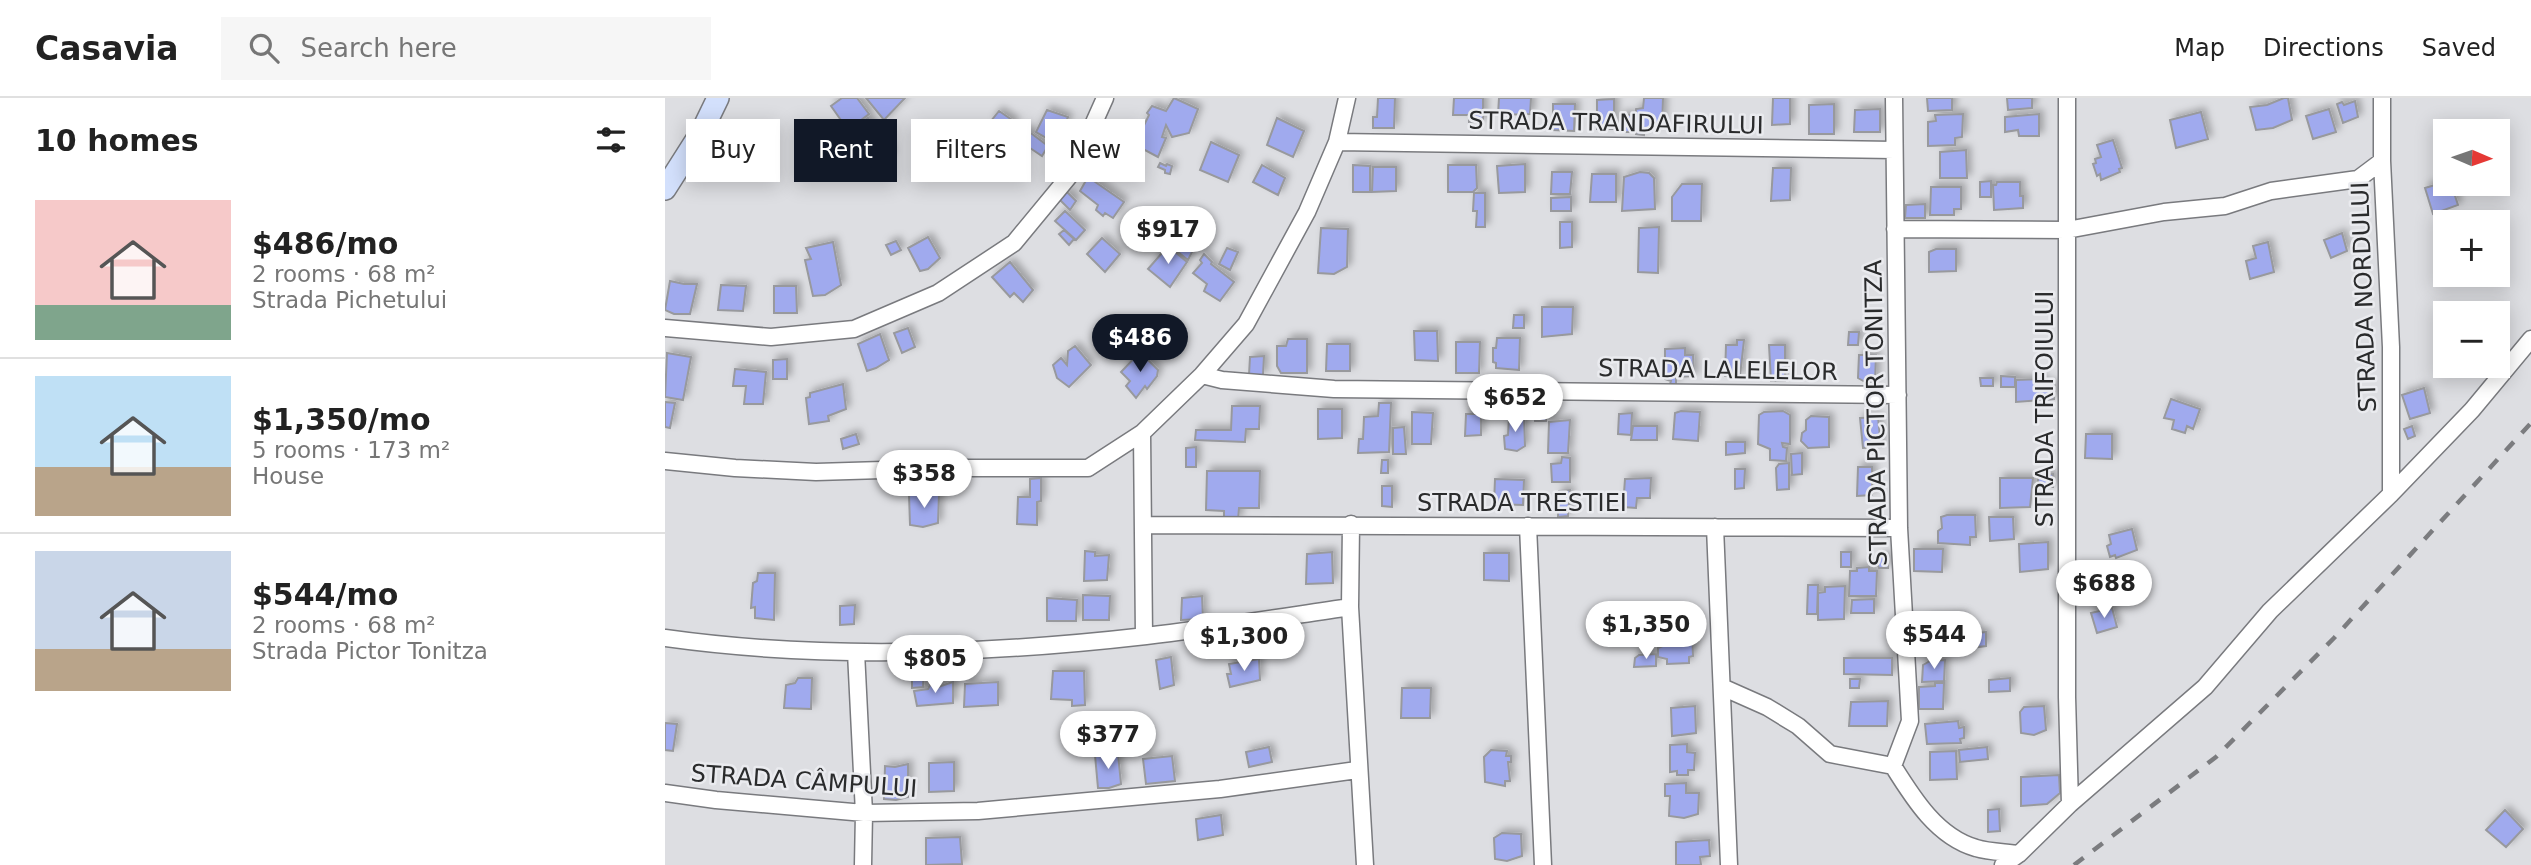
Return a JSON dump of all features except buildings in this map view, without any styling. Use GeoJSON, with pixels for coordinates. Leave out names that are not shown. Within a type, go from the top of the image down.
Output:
{"type":"FeatureCollection","features":[{"type":"Feature","properties":{"kind":"main road"},"geometry":{"type":"LineString","coordinates":[[665,189],[702,131],[718,98]]}},
{"type":"Feature","properties":{"kind":"street"},"geometry":{"type":"LineString","coordinates":[[665,328],[771,337],[854,329],[938,293],[1014,243],[1071,174],[1105,98]]}},
{"type":"Feature","properties":{"kind":"street"},"geometry":{"type":"LineString","coordinates":[[665,461],[816,472],[1088,468],[1142,433],[1202,375],[1246,324],[1307,212],[1337,142],[1347,98]]}},
{"type":"Feature","properties":{"kind":"street","name":"STRADA PICTOR TONITZA"},"geometry":{"type":"LineString","coordinates":[[1893,766],[1910,721],[1899,528],[1894,98]]}},
{"type":"Feature","properties":{"kind":"street","name":"STRADA TRIFOIULUI"},"geometry":{"type":"LineString","coordinates":[[2067,98],[2067,697],[2070,804]]}},
{"type":"Feature","properties":{"kind":"street","name":"STRADA NORDULUI"},"geometry":{"type":"LineString","coordinates":[[2382,98],[2382,161],[2391,347],[2391,495]]}},
{"type":"Feature","properties":{"kind":"street","name":"STRADA TRANDAFIRULUI"},"geometry":{"type":"LineString","coordinates":[[1337,142],[1894,150]]}},
{"type":"Feature","properties":{"kind":"street"},"geometry":{"type":"LineString","coordinates":[[1895,229],[2067,230],[2164,212],[2225,206],[2271,191],[2358,179],[2382,161]]}},
{"type":"Feature","properties":{"kind":"street"},"geometry":{"type":"LineString","coordinates":[[2003,865],[2019,854],[2070,804],[2204,687],[2270,611],[2391,495],[2472,410],[2531,339]]}},
{"type":"Feature","properties":{"kind":"street","name":"STRADA LALELELOR"},"geometry":{"type":"LineString","coordinates":[[1202,375],[1222,380],[1334,389],[1898,395]]}},
{"type":"Feature","properties":{"kind":"street"},"geometry":{"type":"LineString","coordinates":[[1142,433],[1144,636]]}},
{"type":"Feature","properties":{"kind":"street"},"geometry":{"type":"LineString","coordinates":[[1351,524],[1350,607],[1357,770],[1365,865]]}},
{"type":"Feature","properties":{"kind":"street","name":"STRADA TRESTIEI"},"geometry":{"type":"LineString","coordinates":[[1143,525],[1899,528]]}},
{"type":"Feature","properties":{"kind":"street"},"geometry":{"type":"LineString","coordinates":[[1528,526],[1543,865]]}},
{"type":"Feature","properties":{"kind":"street"},"geometry":{"type":"LineString","coordinates":[[1715,527],[1729,865]]}},
{"type":"Feature","properties":{"kind":"street"},"geometry":{"type":"LineString","coordinates":[[665,638],[704,643],[856,652],[1005,648],[1144,636],[1350,607]]}},
{"type":"Feature","properties":{"kind":"street"},"geometry":{"type":"LineString","coordinates":[[856,652],[864,813],[863,865]]}},
{"type":"Feature","properties":{"kind":"street"},"geometry":{"type":"LineString","coordinates":[[1722,687],[1767,707],[1798,726],[1830,754],[1893,766],[1918,805],[1953,836],[1976,848],[2019,854]]}},
{"type":"Feature","properties":{"kind":"street","name":"STRADA CÂMPULUI"},"geometry":{"type":"LineString","coordinates":[[665,793],[864,813],[978,811],[1220,789],[1357,770]]}},
{"type":"Feature","properties":{"kind":"railway"},"geometry":{"type":"LineString","coordinates":[[2074,865],[2216,757],[2334,638],[2531,423]]}}]}
